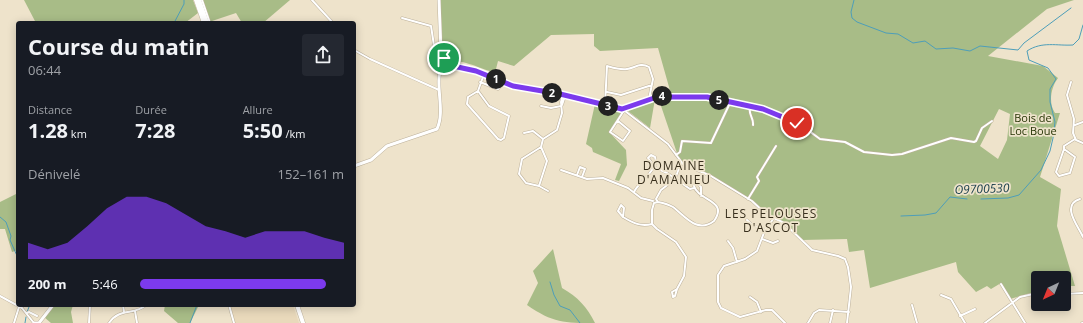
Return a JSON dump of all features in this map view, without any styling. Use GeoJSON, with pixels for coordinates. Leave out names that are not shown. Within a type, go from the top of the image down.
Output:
{"type":"FeatureCollection","features":[{"type":"Feature","properties":{"kind":"main road"},"geometry":{"type":"LineString","coordinates":[[196,0],[203,21]]}},
{"type":"Feature","properties":{"kind":"main road"},"geometry":{"type":"LineString","coordinates":[[200,0],[207,21]]}},
{"type":"Feature","properties":{"kind":"main road"},"geometry":{"type":"LineString","coordinates":[[299,307],[304,323]]}},
{"type":"Feature","properties":{"kind":"street"},"geometry":{"type":"LineString","coordinates":[[312,0],[331,21]]}},
{"type":"Feature","properties":{"kind":"street"},"geometry":{"type":"LineString","coordinates":[[439,0],[442,54],[444,61],[450,65],[484,74],[513,86],[564,95],[624,110],[668,144],[681,163],[711,176],[748,199],[766,214],[784,223],[812,250],[838,256],[846,261],[851,287],[847,323]]}},
{"type":"Feature","properties":{"kind":"street"},"geometry":{"type":"LineString","coordinates":[[402,18],[431,26],[435,52],[442,54]]}},
{"type":"Feature","properties":{"kind":"street"},"geometry":{"type":"LineString","coordinates":[[356,51],[380,64],[439,90]]}},
{"type":"Feature","properties":{"kind":"street"},"geometry":{"type":"LineString","coordinates":[[356,165],[370,160],[387,146],[437,129],[441,118],[439,90],[441,66],[444,61]]}},
{"type":"Feature","properties":{"kind":"street"},"geometry":{"type":"LineString","coordinates":[[605,106],[607,66],[624,69],[645,64],[651,70],[654,79],[649,100]]}},
{"type":"Feature","properties":{"kind":"street"},"geometry":{"type":"LineString","coordinates":[[478,91],[489,106],[509,117],[502,140],[498,139],[467,104],[468,97],[478,91],[484,74]]}},
{"type":"Feature","properties":{"kind":"street"},"geometry":{"type":"LineString","coordinates":[[480,82],[498,90],[503,83]]}},
{"type":"Feature","properties":{"kind":"street"},"geometry":{"type":"LineString","coordinates":[[1071,82],[1067,95],[1074,125],[1073,133],[1075,139],[1083,143]]}},
{"type":"Feature","properties":{"kind":"street"},"geometry":{"type":"LineString","coordinates":[[606,92],[621,95],[652,86]]}},
{"type":"Feature","properties":{"kind":"street"},"geometry":{"type":"LineString","coordinates":[[539,186],[547,161],[541,147],[543,139],[556,130],[562,113],[561,106],[564,95]]}},
{"type":"Feature","properties":{"kind":"street"},"geometry":{"type":"LineString","coordinates":[[618,121],[630,131],[623,141],[610,132],[624,110],[649,100],[665,96],[707,97],[773,112],[801,125],[820,139],[845,142],[864,152],[892,155],[902,154],[951,138],[974,142],[976,141],[982,128],[992,121]]}},
{"type":"Feature","properties":{"kind":"street"},"geometry":{"type":"LineString","coordinates":[[676,155],[680,152],[682,141],[711,143],[730,103]]}},
{"type":"Feature","properties":{"kind":"street"},"geometry":{"type":"LineString","coordinates":[[541,106],[551,108],[561,106]]}},
{"type":"Feature","properties":{"kind":"street"},"geometry":{"type":"LineString","coordinates":[[750,107],[750,115],[753,125]]}},
{"type":"Feature","properties":{"kind":"street"},"geometry":{"type":"LineString","coordinates":[[1074,125],[1083,122]]}},
{"type":"Feature","properties":{"kind":"street"},"geometry":{"type":"LineString","coordinates":[[524,133],[533,131],[543,139]]}},
{"type":"Feature","properties":{"kind":"street"},"geometry":{"type":"LineString","coordinates":[[1064,149],[1075,156],[1075,159],[1069,174],[1059,176],[1056,172],[1064,146],[1075,139]]}},
{"type":"Feature","properties":{"kind":"street"},"geometry":{"type":"LineString","coordinates":[[541,147],[523,157],[518,172],[519,176],[526,184],[539,186],[548,191]]}},
{"type":"Feature","properties":{"kind":"street"},"geometry":{"type":"LineString","coordinates":[[748,199],[759,182],[757,176],[775,147]]}},
{"type":"Feature","properties":{"kind":"street"},"geometry":{"type":"LineString","coordinates":[[634,192],[640,182],[654,167],[656,160],[654,155],[650,154],[648,158],[654,167],[690,190],[694,188],[695,184],[700,185],[701,196]]}},
{"type":"Feature","properties":{"kind":"street"},"geometry":{"type":"LineString","coordinates":[[652,224],[652,210],[654,202],[660,190],[675,179],[681,163]]}},
{"type":"Feature","properties":{"kind":"street"},"geometry":{"type":"LineString","coordinates":[[576,175],[580,167],[585,169],[582,177]]}},
{"type":"Feature","properties":{"kind":"street"},"geometry":{"type":"LineString","coordinates":[[561,170],[571,175],[576,175],[587,179],[603,178],[634,192],[641,198],[672,207],[690,222],[704,226],[714,221],[718,213],[715,204],[697,193],[694,188]]}},
{"type":"Feature","properties":{"kind":"street"},"geometry":{"type":"LineString","coordinates":[[1080,199],[1076,200],[1073,204],[1071,215],[1083,237]]}},
{"type":"Feature","properties":{"kind":"street"},"geometry":{"type":"LineString","coordinates":[[623,217],[624,208],[621,205],[618,211],[623,217],[635,224],[652,224],[676,242],[686,257],[686,271],[677,289]]}},
{"type":"Feature","properties":{"kind":"street"},"geometry":{"type":"LineString","coordinates":[[774,218],[765,230],[755,252],[745,259],[724,266],[720,270],[718,275],[718,302],[721,308],[740,317],[772,310],[785,323]]}},
{"type":"Feature","properties":{"kind":"street"},"geometry":{"type":"LineString","coordinates":[[747,220],[754,226],[765,230]]}},
{"type":"Feature","properties":{"kind":"street"},"geometry":{"type":"LineString","coordinates":[[762,239],[773,243],[778,241]]}},
{"type":"Feature","properties":{"kind":"street"},"geometry":{"type":"LineString","coordinates":[[728,241],[733,248],[737,262]]}},
{"type":"Feature","properties":{"kind":"street"},"geometry":{"type":"LineString","coordinates":[[1002,284],[1025,323]]}},
{"type":"Feature","properties":{"kind":"street"},"geometry":{"type":"LineString","coordinates":[[1071,294],[1083,293]]}},
{"type":"Feature","properties":{"kind":"street"},"geometry":{"type":"LineString","coordinates":[[985,323],[1012,302],[1031,294]]}},
{"type":"Feature","properties":{"kind":"street"},"geometry":{"type":"LineString","coordinates":[[941,295],[950,299],[964,323]]}},
{"type":"Feature","properties":{"kind":"street"},"geometry":{"type":"LineString","coordinates":[[0,296],[16,305]]}},
{"type":"Feature","properties":{"kind":"street"},"geometry":{"type":"LineString","coordinates":[[750,297],[757,302],[760,312]]}},
{"type":"Feature","properties":{"kind":"street"},"geometry":{"type":"LineString","coordinates":[[912,304],[917,323]]}},
{"type":"Feature","properties":{"kind":"street"},"geometry":{"type":"LineString","coordinates":[[14,323],[20,307],[27,313],[34,323],[39,323],[51,307]]}},
{"type":"Feature","properties":{"kind":"street"},"geometry":{"type":"LineString","coordinates":[[89,323],[90,307]]}},
{"type":"Feature","properties":{"kind":"street"},"geometry":{"type":"LineString","coordinates":[[123,307],[124,312]]}},
{"type":"Feature","properties":{"kind":"street"},"geometry":{"type":"LineString","coordinates":[[109,323],[113,317],[124,312],[135,311],[142,307]]}},
{"type":"Feature","properties":{"kind":"street"},"geometry":{"type":"LineString","coordinates":[[230,307],[234,323]]}},
{"type":"Feature","properties":{"kind":"street"},"geometry":{"type":"LineString","coordinates":[[960,316],[975,309]]}},
{"type":"Feature","properties":{"kind":"street"},"geometry":{"type":"LineString","coordinates":[[808,323],[814,313],[819,310],[849,312]]}},
{"type":"Feature","properties":{"kind":"street"},"geometry":{"type":"LineString","coordinates":[[830,323],[833,310]]}},
{"type":"Feature","properties":{"kind":"street"},"geometry":{"type":"LineString","coordinates":[[135,311],[137,323]]}},
{"type":"Feature","properties":{"kind":"street"},"geometry":{"type":"LineString","coordinates":[[27,313],[29,312],[38,316]]}},
{"type":"Feature","properties":{"kind":"shaded area"},"geometry":{"type":"Polygon","coordinates":[[[230,307],[294,307],[299,323],[234,323],[230,307]]]}},
{"type":"Feature","properties":{"kind":"green space"},"geometry":{"type":"Polygon","coordinates":[[[24,0],[193,0],[198,13],[188,21],[35,21],[24,0]]]}},
{"type":"Feature","properties":{"kind":"green space"},"geometry":{"type":"Polygon","coordinates":[[[199,0],[290,0],[265,21],[241,21],[236,13],[212,21],[205,21],[199,0]]]}},
{"type":"Feature","properties":{"kind":"green space","name":"Bois de Loc Boue"},"geometry":{"type":"Polygon","coordinates":[[[439,0],[1074,0],[1047,9],[988,56],[1043,66],[1058,78],[1052,90],[1051,100],[1055,113],[1060,113],[1040,177],[1061,189],[1057,226],[1070,271],[1031,271],[1031,293],[1010,299],[1001,283],[991,289],[987,286],[976,292],[958,272],[956,262],[870,288],[864,250],[849,252],[847,239],[802,240],[787,225],[768,215],[756,205],[711,176],[680,162],[659,100],[671,94],[658,48],[600,51],[594,46],[594,34],[551,35],[514,66],[498,61],[495,73],[464,62],[447,62],[442,56],[439,0]],[[999,109],[980,146],[998,159],[1007,140],[1010,114],[999,109]]]}},
{"type":"Feature","properties":{"kind":"green space"},"geometry":{"type":"Polygon","coordinates":[[[655,99],[650,128],[628,111],[629,108],[655,99]]]}},
{"type":"Feature","properties":{"kind":"green space"},"geometry":{"type":"Polygon","coordinates":[[[595,104],[621,113],[609,132],[626,150],[627,165],[619,181],[615,180],[621,164],[593,152],[592,148],[586,144],[595,104]]]}},
{"type":"Feature","properties":{"kind":"green space"},"geometry":{"type":"Polygon","coordinates":[[[16,194],[16,251],[12,252],[5,229],[0,229],[0,202],[16,194]]]}},
{"type":"Feature","properties":{"kind":"green space"},"geometry":{"type":"Polygon","coordinates":[[[553,249],[562,288],[582,303],[595,323],[559,321],[536,311],[527,305],[538,283],[533,271],[553,249]]]}},
{"type":"Feature","properties":{"kind":"green space"},"geometry":{"type":"Polygon","coordinates":[[[1071,273],[1075,286],[1071,286],[1071,273]]]}},
{"type":"Feature","properties":{"kind":"green space"},"geometry":{"type":"Polygon","coordinates":[[[53,307],[72,307],[71,312],[73,323],[51,323],[44,317],[53,307]]]}},
{"type":"Feature","properties":{"kind":"green space"},"geometry":{"type":"Polygon","coordinates":[[[165,307],[198,307],[190,323],[178,323],[164,311],[165,307]]]}},
{"type":"Feature","properties":{"kind":"waterway"},"geometry":{"type":"LineString","coordinates":[[175,21],[184,4],[184,0]]}},
{"type":"Feature","properties":{"kind":"waterway"},"geometry":{"type":"LineString","coordinates":[[854,0],[851,12],[852,18],[857,22],[886,33],[898,34],[913,43],[925,41],[936,49],[953,48],[970,51],[980,46],[1018,50],[1024,43],[1071,8]]}},
{"type":"Feature","properties":{"kind":"waterway","name":"O9700530"},"geometry":{"type":"LineString","coordinates":[[981,199],[1008,198],[1019,195],[1041,170],[1050,151],[1053,138],[1055,122],[1050,102],[1050,89],[1056,79],[1048,68],[1029,60],[1027,51],[1044,45],[1073,45],[1079,39],[1083,25]]}},
{"type":"Feature","properties":{"kind":"waterway","name":"O9700530"},"geometry":{"type":"LineString","coordinates":[[901,216],[936,213],[950,197],[967,199]]}},
{"type":"Feature","properties":{"kind":"waterway"},"geometry":{"type":"LineString","coordinates":[[0,217],[6,222],[11,236],[10,240],[16,254]]}},
{"type":"Feature","properties":{"kind":"waterway"},"geometry":{"type":"LineString","coordinates":[[550,282],[554,295],[560,306],[570,310],[580,323]]}},
{"type":"Feature","properties":{"kind":"waterway"},"geometry":{"type":"LineString","coordinates":[[27,312],[29,307]]}},
{"type":"Feature","properties":{"kind":"waterway"},"geometry":{"type":"LineString","coordinates":[[190,323],[196,307]]}},
{"type":"Feature","properties":{"kind":"waterway"},"geometry":{"type":"LineString","coordinates":[[25,323],[26,317]]}},
{"type":"Feature","properties":{"kind":"district","name":"DOMAINE D'AMANIEU"},"geometry":{"type":"Point","coordinates":[674,173]}},
{"type":"Feature","properties":{"kind":"district","name":"LES PELOUSES D'ASCOT"},"geometry":{"type":"Point","coordinates":[771,221]}},
{"type":"Feature","properties":{"kind":"route"},"geometry":{"type":"LineString","coordinates":[[444,58],[450,65],[468,68],[508,85],[560,94],[622,109],[657,97],[707,97],[763,109],[797,123]]}}]}
